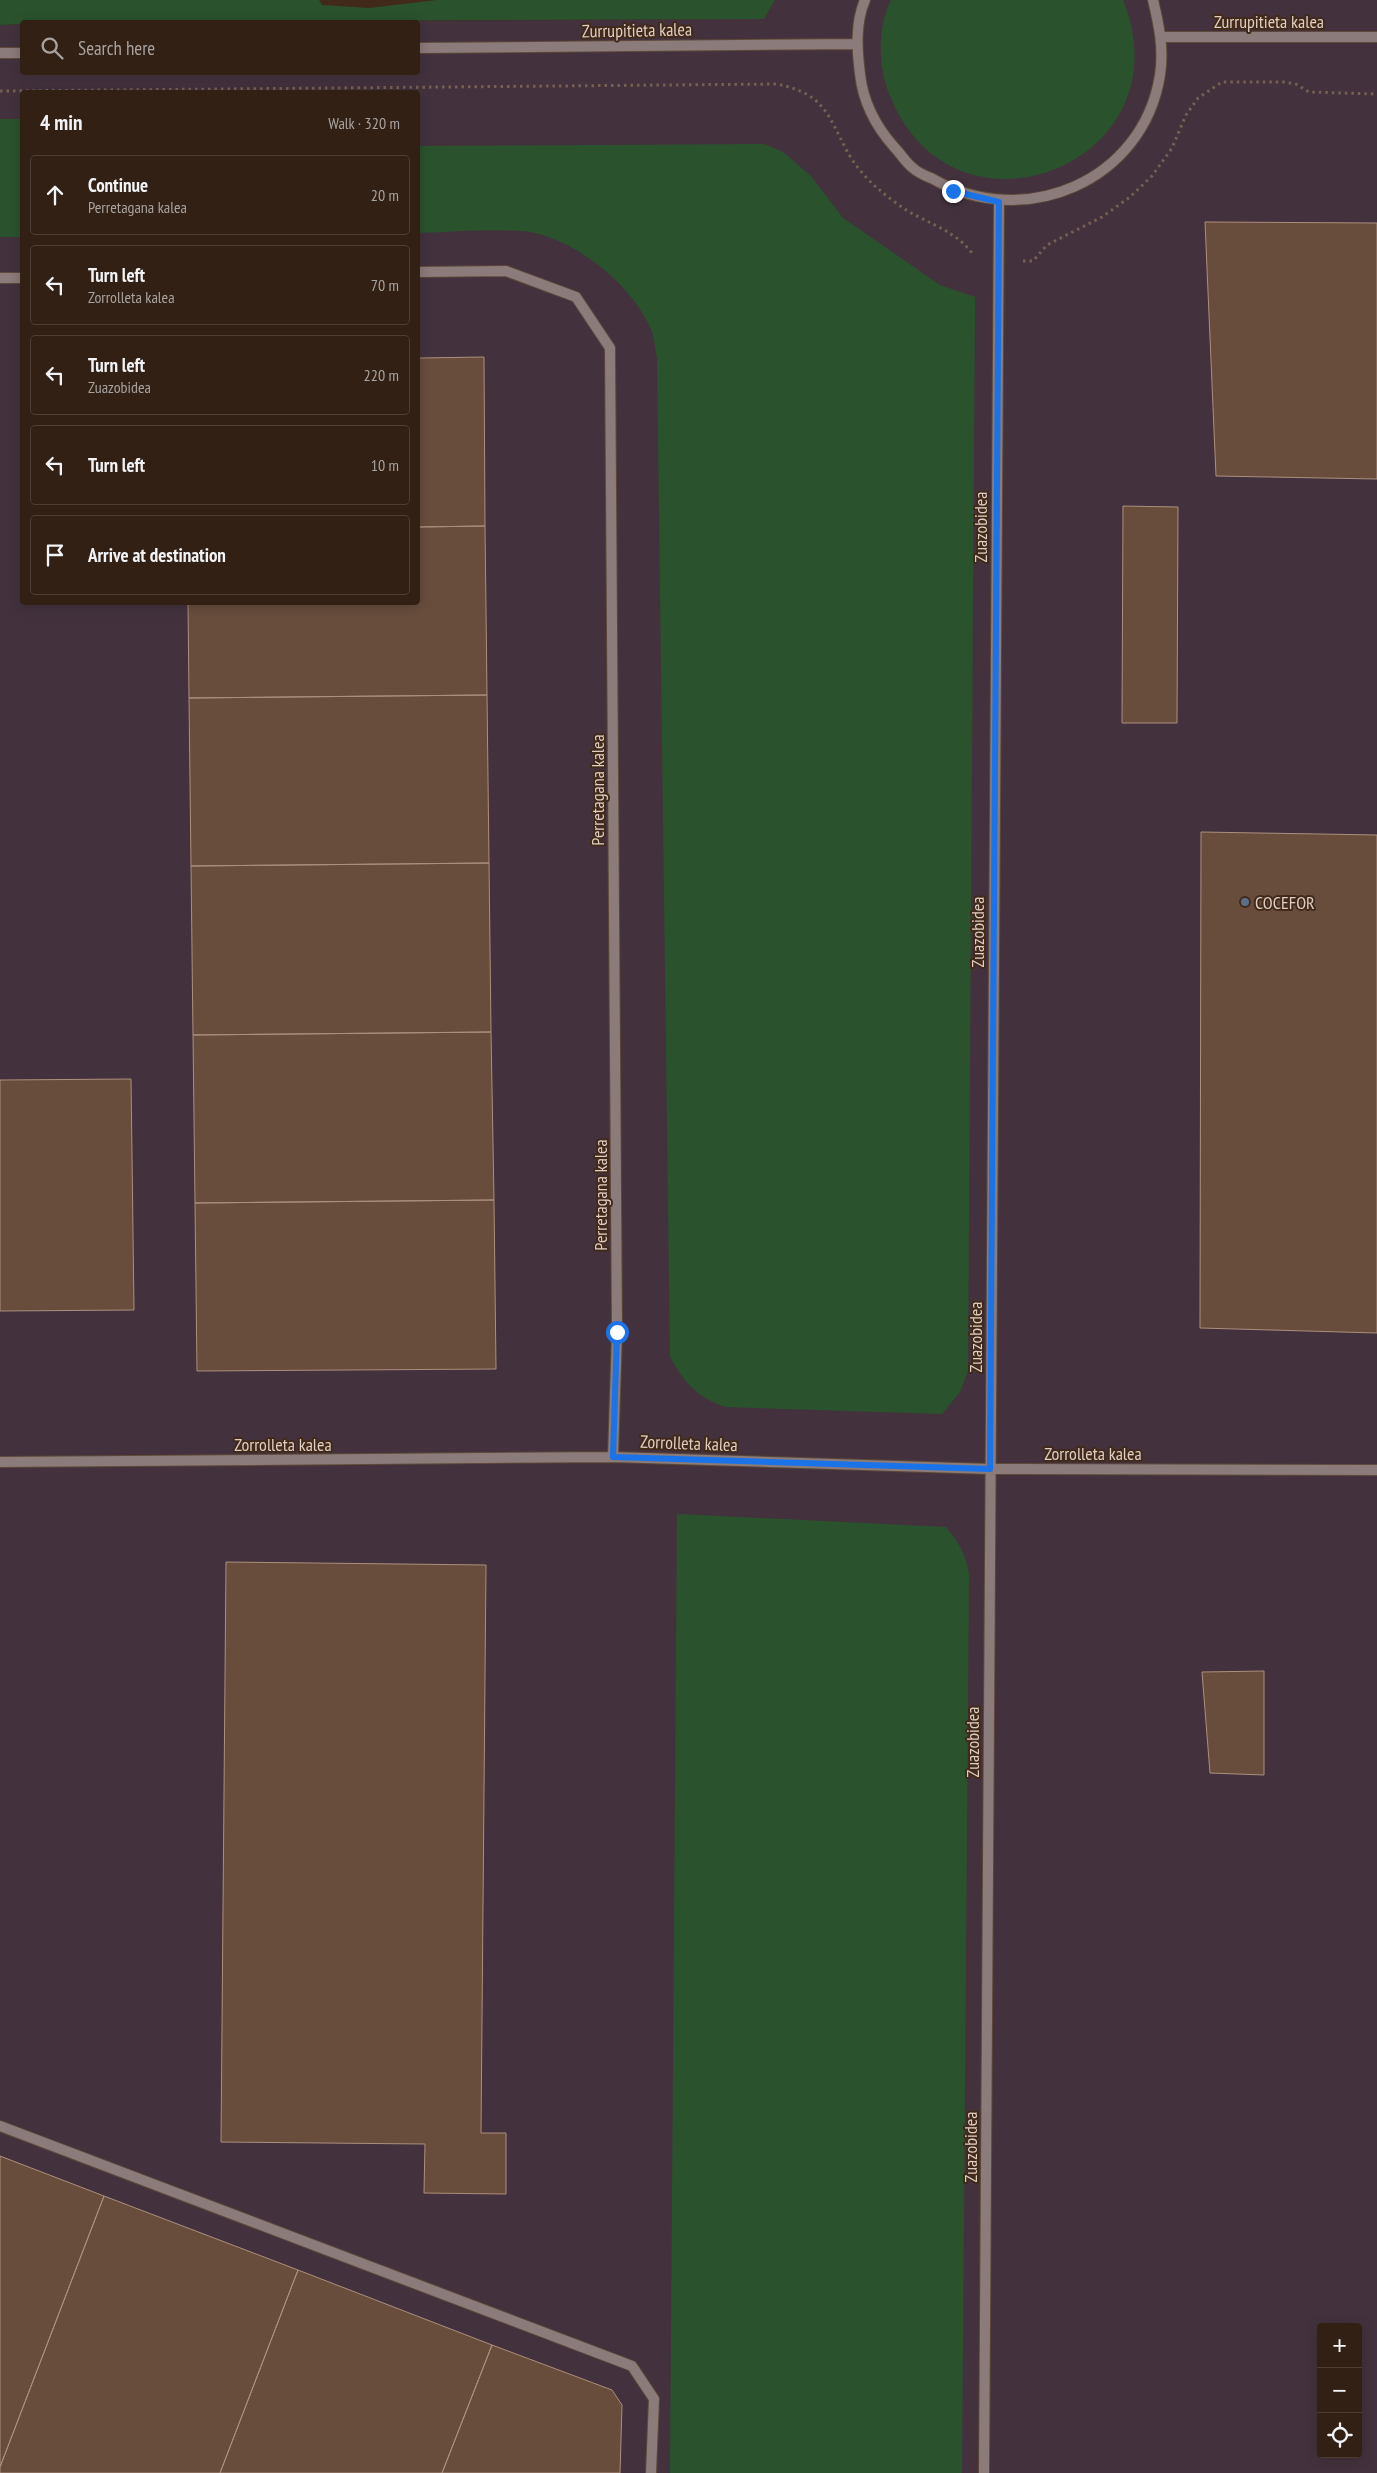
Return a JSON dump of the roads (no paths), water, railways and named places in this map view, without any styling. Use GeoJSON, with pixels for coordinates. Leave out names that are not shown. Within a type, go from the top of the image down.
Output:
{"type":"FeatureCollection","features":[{"type":"Feature","properties":{"kind":"street"},"geometry":{"type":"LineString","coordinates":[[865,0],[857,44],[862,90],[882,133],[913,168],[953,191],[999,202],[1036,200],[1072,189],[1104,169],[1130,143],[1149,111],[1160,75],[1162,38],[1154,0]]}},
{"type":"Feature","properties":{"kind":"street","name":"Zurrupitieta kalea"},"geometry":{"type":"LineString","coordinates":[[1162,38],[1377,37]]}},
{"type":"Feature","properties":{"kind":"street","name":"Zurrupitieta kalea"},"geometry":{"type":"LineString","coordinates":[[420,48],[857,44]]}},
{"type":"Feature","properties":{"kind":"street"},"geometry":{"type":"LineString","coordinates":[[0,53],[20,53]]}},
{"type":"Feature","properties":{"kind":"street","name":"Zuazobidea"},"geometry":{"type":"LineString","coordinates":[[984,2473],[999,202]]}},
{"type":"Feature","properties":{"kind":"street","name":"Perretagana kalea"},"geometry":{"type":"LineString","coordinates":[[420,272],[506,271],[576,297],[610,348],[617,1332],[613,1457]]}},
{"type":"Feature","properties":{"kind":"street"},"geometry":{"type":"LineString","coordinates":[[0,278],[20,278]]}},
{"type":"Feature","properties":{"kind":"street","name":"Zorrolleta kalea"},"geometry":{"type":"LineString","coordinates":[[0,1462],[613,1457],[990,1469],[1377,1470]]}},
{"type":"Feature","properties":{"kind":"street"},"geometry":{"type":"LineString","coordinates":[[0,2126],[632,2366],[654,2399],[651,2473]]}},
{"type":"Feature","properties":{"kind":"place","name":"COCEFOR"},"geometry":{"type":"Point","coordinates":[1245,902]}}]}
